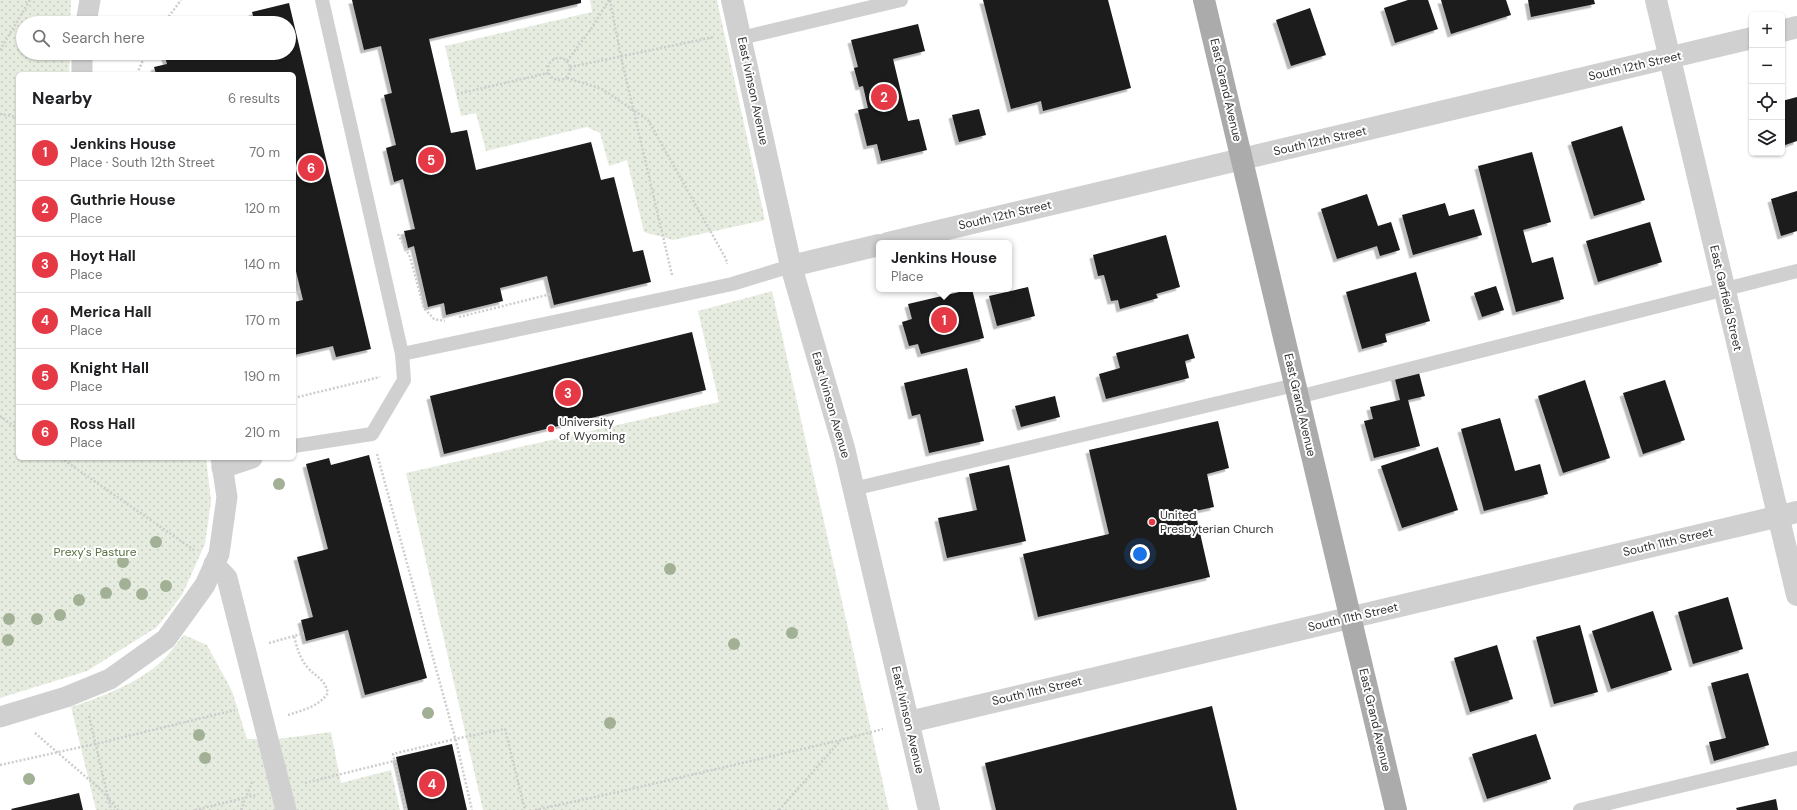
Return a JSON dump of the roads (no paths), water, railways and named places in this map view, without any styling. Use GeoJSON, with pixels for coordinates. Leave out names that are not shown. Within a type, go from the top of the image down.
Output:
{"type":"FeatureCollection","features":[{"type":"Feature","properties":{"kind":"main road","name":"East Grand Avenue"},"geometry":{"type":"LineString","coordinates":[[1204,0],[1396,810]]}},
{"type":"Feature","properties":{"kind":"street"},"geometry":{"type":"LineString","coordinates":[[87,16],[90,0]]}},
{"type":"Feature","properties":{"kind":"street","name":"East Ivinson Avenue"},"geometry":{"type":"LineString","coordinates":[[732,0],[791,266],[844,448],[929,810]]}},
{"type":"Feature","properties":{"kind":"street","name":"East Garfield Street"},"geometry":{"type":"LineString","coordinates":[[1656,0],[1724,288],[1788,514],[1797,595]]}},
{"type":"Feature","properties":{"kind":"street"},"geometry":{"type":"LineString","coordinates":[[1785,30],[1797,27]]}},
{"type":"Feature","properties":{"kind":"street","name":"South 12th Street"},"geometry":{"type":"LineString","coordinates":[[901,240],[1749,39]]}},
{"type":"Feature","properties":{"kind":"street"},"geometry":{"type":"LineString","coordinates":[[82,60],[82,72]]}},
{"type":"Feature","properties":{"kind":"street"},"geometry":{"type":"LineString","coordinates":[[791,266],[876,246]]}},
{"type":"Feature","properties":{"kind":"street"},"geometry":{"type":"LineString","coordinates":[[7,716],[83,690],[110,679],[166,639],[205,585],[219,554],[227,497],[221,463],[240,460]]}},
{"type":"Feature","properties":{"kind":"street","name":"South 11th Street"},"geometry":{"type":"LineString","coordinates":[[908,722],[1788,514]]}},
{"type":"Feature","properties":{"kind":"street"},"geometry":{"type":"LineString","coordinates":[[214,564],[227,578],[286,810]]}},
{"type":"Feature","properties":{"kind":"lane"},"geometry":{"type":"LineString","coordinates":[[296,446],[372,434],[404,380],[402,354],[322,0]]}},
{"type":"Feature","properties":{"kind":"lane"},"geometry":{"type":"LineString","coordinates":[[740,35],[901,0]]}},
{"type":"Feature","properties":{"kind":"lane"},"geometry":{"type":"LineString","coordinates":[[402,354],[732,284],[791,266]]}},
{"type":"Feature","properties":{"kind":"lane"},"geometry":{"type":"LineString","coordinates":[[853,489],[1297,391],[1797,271]]}},
{"type":"Feature","properties":{"kind":"lane"},"geometry":{"type":"LineString","coordinates":[[1580,810],[1797,758]]}},
{"type":"Feature","properties":{"kind":"place","name":"Guthrie House"},"geometry":{"type":"Point","coordinates":[884,97]}},
{"type":"Feature","properties":{"kind":"place","name":"Knight Hall"},"geometry":{"type":"Point","coordinates":[431,160]}},
{"type":"Feature","properties":{"kind":"place","name":"Ross Hall"},"geometry":{"type":"Point","coordinates":[311,168]}},
{"type":"Feature","properties":{"kind":"place","name":"Jenkins House"},"geometry":{"type":"Point","coordinates":[944,320]}},
{"type":"Feature","properties":{"kind":"place","name":"Hoyt Hall"},"geometry":{"type":"Point","coordinates":[568,393]}},
{"type":"Feature","properties":{"kind":"place","name":"University of Wyoming"},"geometry":{"type":"Point","coordinates":[551,429]}},
{"type":"Feature","properties":{"kind":"place","name":"United Presbyterian Church"},"geometry":{"type":"Point","coordinates":[1152,522]}},
{"type":"Feature","properties":{"kind":"place","name":"Merica Hall"},"geometry":{"type":"Point","coordinates":[432,784]}},
{"type":"Feature","properties":{"kind":"park label","name":"Prexy's Pasture"},"geometry":{"type":"Point","coordinates":[95,552]}}]}
